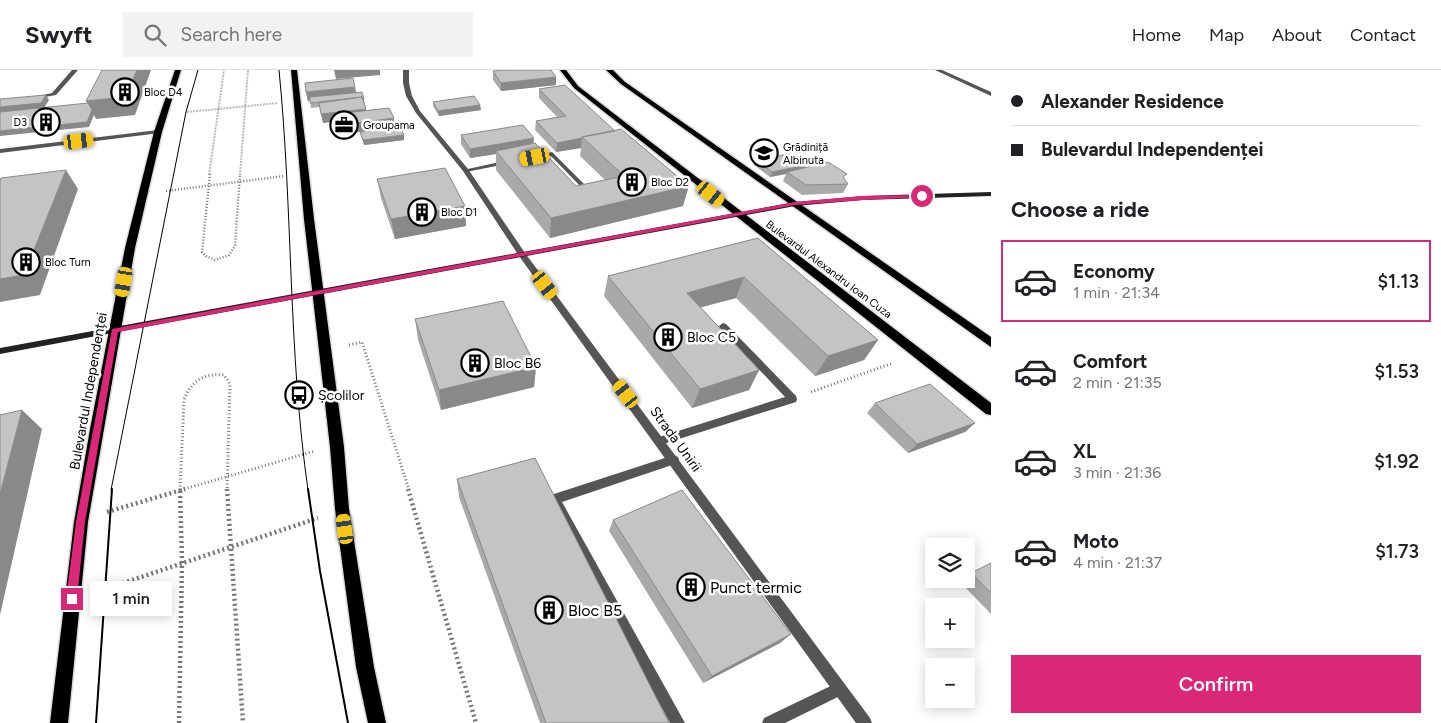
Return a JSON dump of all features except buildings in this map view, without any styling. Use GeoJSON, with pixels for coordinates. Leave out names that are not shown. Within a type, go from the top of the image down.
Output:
{"type":"FeatureCollection","features":[{"type":"Feature","properties":{"kind":"main road","name":"Bulevardul Independenței"},"geometry":{"type":"LineString","coordinates":[[59,723],[81,522],[115,330],[130,248],[158,132],[178,70]]}},
{"type":"Feature","properties":{"kind":"main road"},"geometry":{"type":"LineString","coordinates":[[294,70],[304,174],[337,447],[342,509],[365,667],[377,723]]}},
{"type":"Feature","properties":{"kind":"main road","name":"Bulevardul Alexandru Ioan Cuza"},"geometry":{"type":"LineString","coordinates":[[563,70],[576,87],[736,214],[991,410]]}},
{"type":"Feature","properties":{"kind":"main road"},"geometry":{"type":"LineString","coordinates":[[609,70],[623,83],[991,343]]}},
{"type":"Feature","properties":{"kind":"main road"},"geometry":{"type":"LineString","coordinates":[[0,351],[795,204],[863,198],[991,194]]}},
{"type":"Feature","properties":{"kind":"street"},"geometry":{"type":"LineString","coordinates":[[26,99],[54,94],[76,70]]}},
{"type":"Feature","properties":{"kind":"street","name":"Strada Unirii"},"geometry":{"type":"LineString","coordinates":[[406,70],[409,96],[418,112],[466,170],[522,254],[865,723]]}},
{"type":"Feature","properties":{"kind":"street"},"geometry":{"type":"LineString","coordinates":[[938,70],[991,94]]}},
{"type":"Feature","properties":{"kind":"street"},"geometry":{"type":"LineString","coordinates":[[0,151],[158,132]]}},
{"type":"Feature","properties":{"kind":"street"},"geometry":{"type":"LineString","coordinates":[[524,160],[552,154],[584,187]]}},
{"type":"Feature","properties":{"kind":"street"},"geometry":{"type":"LineString","coordinates":[[466,170],[514,161]]}},
{"type":"Feature","properties":{"kind":"street"},"geometry":{"type":"LineString","coordinates":[[660,441],[792,398],[723,326]]}},
{"type":"Feature","properties":{"kind":"street"},"geometry":{"type":"LineString","coordinates":[[674,460],[554,499],[678,723]]}},
{"type":"Feature","properties":{"kind":"street"},"geometry":{"type":"LineString","coordinates":[[769,723],[839,689]]}},
{"type":"Feature","properties":{"kind":"path"},"geometry":{"type":"LineString","coordinates":[[224,70],[208,186],[202,252],[205,258],[210,260],[228,258],[233,253],[235,246],[248,70]]}},
{"type":"Feature","properties":{"kind":"path"},"geometry":{"type":"LineString","coordinates":[[164,115],[296,101]]}},
{"type":"Feature","properties":{"kind":"path"},"geometry":{"type":"LineString","coordinates":[[143,194],[304,174]]}},
{"type":"Feature","properties":{"kind":"path"},"geometry":{"type":"LineString","coordinates":[[326,351],[362,342],[410,494],[476,723]]}},
{"type":"Feature","properties":{"kind":"path"},"geometry":{"type":"LineString","coordinates":[[792,398],[919,354]]}},
{"type":"Feature","properties":{"kind":"path"},"geometry":{"type":"LineString","coordinates":[[179,723],[182,562],[180,491],[184,400],[188,389],[194,382],[204,376],[216,374],[224,376],[230,384],[226,476],[243,723]]}},
{"type":"Feature","properties":{"kind":"path"},"geometry":{"type":"LineString","coordinates":[[81,522],[303,453],[337,447]]}},
{"type":"Feature","properties":{"kind":"path"},"geometry":{"type":"LineString","coordinates":[[72,599],[342,509]]}},
{"type":"Feature","properties":{"kind":"tram line"},"geometry":{"type":"LineString","coordinates":[[111,490],[186,112],[198,70]]}},
{"type":"Feature","properties":{"kind":"tram line"},"geometry":{"type":"LineString","coordinates":[[279,70],[287,175],[297,385],[308,490]]}},
{"type":"Feature","properties":{"kind":"tram line"},"geometry":{"type":"LineString","coordinates":[[96,723],[112,489]]}},
{"type":"Feature","properties":{"kind":"tram line"},"geometry":{"type":"LineString","coordinates":[[308,489],[320,571],[348,723]]}},
{"type":"Feature","properties":{"kind":"place","name":"Bloc D4"},"geometry":{"type":"Point","coordinates":[125,92]}},
{"type":"Feature","properties":{"kind":"place","name":"D3"},"geometry":{"type":"Point","coordinates":[46,122]}},
{"type":"Feature","properties":{"kind":"place","name":"Groupama"},"geometry":{"type":"Point","coordinates":[344,125]}},
{"type":"Feature","properties":{"kind":"place","name":"Grădiniță Albinuta"},"geometry":{"type":"Point","coordinates":[764,153]}},
{"type":"Feature","properties":{"kind":"place","name":"Bloc D2"},"geometry":{"type":"Point","coordinates":[632,182]}},
{"type":"Feature","properties":{"kind":"place","name":"Bloc D1"},"geometry":{"type":"Point","coordinates":[422,212]}},
{"type":"Feature","properties":{"kind":"place","name":"Bloc Turn"},"geometry":{"type":"Point","coordinates":[26,262]}},
{"type":"Feature","properties":{"kind":"place","name":"Bloc C5"},"geometry":{"type":"Point","coordinates":[668,337]}},
{"type":"Feature","properties":{"kind":"place","name":"Bloc B6"},"geometry":{"type":"Point","coordinates":[475,363]}},
{"type":"Feature","properties":{"kind":"place","name":"Școlilor"},"geometry":{"type":"Point","coordinates":[299,395]}},
{"type":"Feature","properties":{"kind":"place","name":"Punct termic"},"geometry":{"type":"Point","coordinates":[691,587]}},
{"type":"Feature","properties":{"kind":"place","name":"Bloc B5"},"geometry":{"type":"Point","coordinates":[549,610]}},
{"type":"Feature","properties":{"kind":"route"},"geometry":{"type":"LineString","coordinates":[[72,599],[81,522],[115,330],[795,204],[863,198],[922,196]]}}]}
